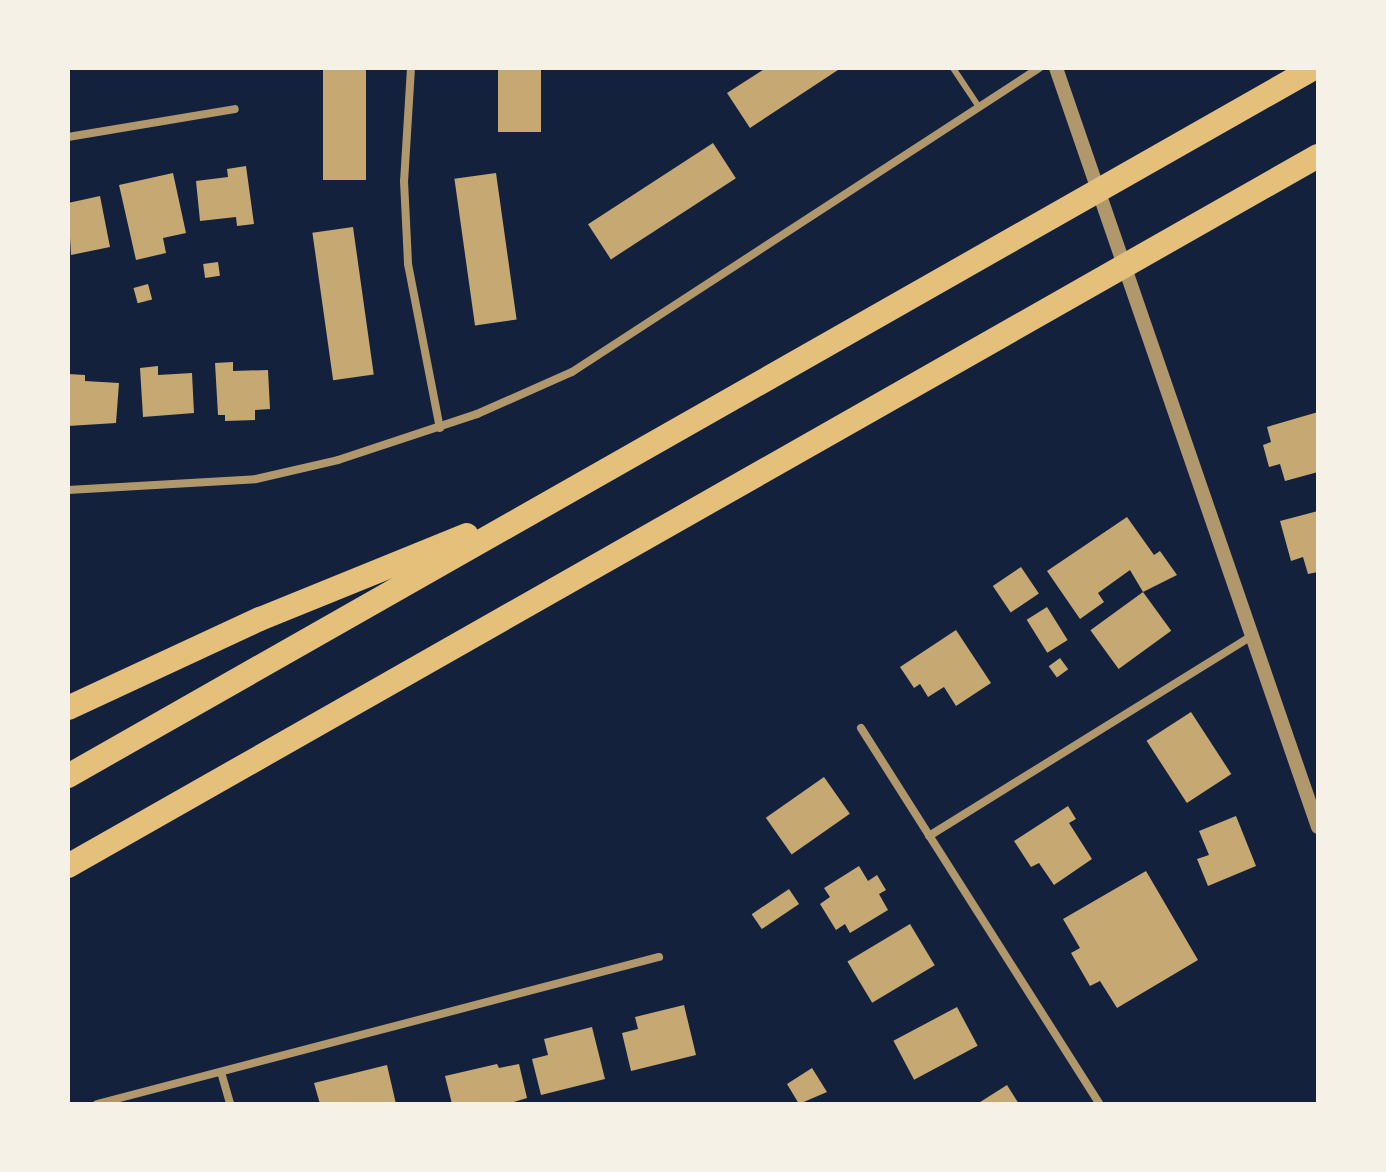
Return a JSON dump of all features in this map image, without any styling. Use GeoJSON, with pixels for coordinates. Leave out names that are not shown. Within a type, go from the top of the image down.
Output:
{"type":"FeatureCollection","features":[{"type":"Feature","properties":{"kind":"highway"},"geometry":{"type":"LineString","coordinates":[[68,776],[1314,68]]}},
{"type":"Feature","properties":{"kind":"highway"},"geometry":{"type":"LineString","coordinates":[[68,866],[1318,156]]}},
{"type":"Feature","properties":{"kind":"highway"},"geometry":{"type":"LineString","coordinates":[[68,708],[260,619],[558,498]]}},
{"type":"Feature","properties":{"kind":"street"},"geometry":{"type":"LineString","coordinates":[[411,68],[404,181],[408,264],[440,428]]}},
{"type":"Feature","properties":{"kind":"street"},"geometry":{"type":"LineString","coordinates":[[68,490],[256,479],[440,428],[572,372],[1039,68]]}},
{"type":"Feature","properties":{"kind":"street"},"geometry":{"type":"LineString","coordinates":[[1056,68],[1318,827]]}},
{"type":"Feature","properties":{"kind":"street"},"geometry":{"type":"LineString","coordinates":[[68,137],[235,109]]}},
{"type":"Feature","properties":{"kind":"street"},"geometry":{"type":"LineString","coordinates":[[929,836],[1251,636]]}},
{"type":"Feature","properties":{"kind":"street"},"geometry":{"type":"LineString","coordinates":[[861,728],[1100,1104]]}},
{"type":"Feature","properties":{"kind":"street"},"geometry":{"type":"LineString","coordinates":[[97,1104],[659,957]]}},
{"type":"Feature","properties":{"kind":"street"},"geometry":{"type":"LineString","coordinates":[[221,1072],[230,1104]]}},
{"type":"Feature","properties":{"kind":"lane"},"geometry":{"type":"LineString","coordinates":[[953,68],[979,107]]}},
{"type":"Feature","properties":{"kind":"building"},"geometry":{"type":"Polygon","coordinates":[[[323,68],[366,68],[366,180],[323,180],[323,68]]]}},
{"type":"Feature","properties":{"kind":"building"},"geometry":{"type":"Polygon","coordinates":[[[498,68],[541,68],[541,132],[498,132],[498,68]]]}},
{"type":"Feature","properties":{"kind":"building"},"geometry":{"type":"Polygon","coordinates":[[[766,68],[841,68],[750,128],[727,93],[766,68]]]}},
{"type":"Feature","properties":{"kind":"building"},"geometry":{"type":"Polygon","coordinates":[[[713,143],[736,178],[611,259],[588,224],[713,143]]]}},
{"type":"Feature","properties":{"kind":"building"},"geometry":{"type":"Polygon","coordinates":[[[246,166],[254,224],[237,226],[236,217],[200,221],[196,181],[228,177],[227,169],[246,166]]]}},
{"type":"Feature","properties":{"kind":"building"},"geometry":{"type":"Polygon","coordinates":[[[173,173],[186,233],[163,238],[166,253],[136,260],[119,185],[173,173]]]}},
{"type":"Feature","properties":{"kind":"building"},"geometry":{"type":"Polygon","coordinates":[[[496,173],[517,320],[475,325],[454,179],[496,173]]]}},
{"type":"Feature","properties":{"kind":"building"},"geometry":{"type":"Polygon","coordinates":[[[100,196],[110,247],[71,255],[68,203],[100,196]]]}},
{"type":"Feature","properties":{"kind":"building"},"geometry":{"type":"Polygon","coordinates":[[[353,227],[374,375],[333,380],[312,233],[353,227]]]}},
{"type":"Feature","properties":{"kind":"building"},"geometry":{"type":"Polygon","coordinates":[[[218,262],[220,276],[205,278],[203,264],[218,262]]]}},
{"type":"Feature","properties":{"kind":"building"},"geometry":{"type":"Polygon","coordinates":[[[148,284],[152,299],[138,303],[134,288],[148,284]]]}},
{"type":"Feature","properties":{"kind":"building"},"geometry":{"type":"Polygon","coordinates":[[[233,362],[233,371],[268,370],[270,409],[255,410],[255,420],[225,421],[225,415],[218,415],[215,363],[233,362]]]}},
{"type":"Feature","properties":{"kind":"building"},"geometry":{"type":"Polygon","coordinates":[[[158,366],[158,375],[192,373],[194,413],[143,417],[140,368],[158,366]]]}},
{"type":"Feature","properties":{"kind":"building"},"geometry":{"type":"Polygon","coordinates":[[[68,374],[85,375],[85,381],[119,383],[116,423],[68,426],[68,374]]]}},
{"type":"Feature","properties":{"kind":"building"},"geometry":{"type":"Polygon","coordinates":[[[1318,412],[1318,472],[1285,481],[1280,464],[1269,467],[1263,445],[1271,442],[1267,427],[1318,412]]]}},
{"type":"Feature","properties":{"kind":"building"},"geometry":{"type":"Polygon","coordinates":[[[1318,511],[1318,572],[1308,574],[1303,557],[1291,561],[1280,521],[1318,511]]]}},
{"type":"Feature","properties":{"kind":"building"},"geometry":{"type":"Polygon","coordinates":[[[1127,517],[1154,555],[1160,551],[1177,575],[1143,592],[1130,570],[1098,593],[1104,602],[1080,619],[1047,571],[1127,517]]]}},
{"type":"Feature","properties":{"kind":"building"},"geometry":{"type":"Polygon","coordinates":[[[1021,567],[1039,594],[1011,613],[993,586],[1021,567]]]}},
{"type":"Feature","properties":{"kind":"building"},"geometry":{"type":"Polygon","coordinates":[[[1143,592],[1171,631],[1119,669],[1090,630],[1143,592]]]}},
{"type":"Feature","properties":{"kind":"building"},"geometry":{"type":"Polygon","coordinates":[[[1047,607],[1068,640],[1047,653],[1027,620],[1047,607]]]}},
{"type":"Feature","properties":{"kind":"building"},"geometry":{"type":"Polygon","coordinates":[[[956,630],[991,683],[956,706],[944,687],[928,697],[920,684],[914,688],[900,667],[956,630]]]}},
{"type":"Feature","properties":{"kind":"building"},"geometry":{"type":"Polygon","coordinates":[[[1060,658],[1068,669],[1057,678],[1049,666],[1060,658]]]}},
{"type":"Feature","properties":{"kind":"building"},"geometry":{"type":"Polygon","coordinates":[[[1191,712],[1231,774],[1187,803],[1147,741],[1191,712]]]}},
{"type":"Feature","properties":{"kind":"building"},"geometry":{"type":"Polygon","coordinates":[[[824,777],[850,814],[792,855],[766,818],[824,777]]]}},
{"type":"Feature","properties":{"kind":"building"},"geometry":{"type":"Polygon","coordinates":[[[1068,806],[1076,819],[1069,823],[1092,859],[1054,885],[1039,863],[1031,867],[1014,841],[1068,806]]]}},
{"type":"Feature","properties":{"kind":"building"},"geometry":{"type":"Polygon","coordinates":[[[1236,816],[1256,866],[1208,886],[1197,859],[1209,855],[1199,831],[1236,816]]]}},
{"type":"Feature","properties":{"kind":"building"},"geometry":{"type":"Polygon","coordinates":[[[859,866],[868,881],[877,875],[886,890],[879,894],[888,910],[850,933],[845,924],[836,930],[820,904],[830,897],[824,888],[859,866]]]}},
{"type":"Feature","properties":{"kind":"building"},"geometry":{"type":"Polygon","coordinates":[[[1146,871],[1198,960],[1117,1008],[1100,981],[1090,986],[1071,953],[1080,948],[1063,919],[1146,871]]]}},
{"type":"Feature","properties":{"kind":"building"},"geometry":{"type":"Polygon","coordinates":[[[789,889],[799,904],[762,929],[752,914],[789,889]]]}},
{"type":"Feature","properties":{"kind":"building"},"geometry":{"type":"Polygon","coordinates":[[[910,924],[935,965],[872,1003],[847,962],[910,924]]]}},
{"type":"Feature","properties":{"kind":"building"},"geometry":{"type":"Polygon","coordinates":[[[684,1005],[696,1055],[631,1071],[622,1033],[638,1029],[635,1017],[684,1005]]]}},
{"type":"Feature","properties":{"kind":"building"},"geometry":{"type":"Polygon","coordinates":[[[957,1007],[978,1046],[914,1080],[893,1041],[957,1007]]]}},
{"type":"Feature","properties":{"kind":"building"},"geometry":{"type":"Polygon","coordinates":[[[592,1027],[605,1079],[541,1095],[532,1059],[548,1055],[544,1039],[592,1027]]]}},
{"type":"Feature","properties":{"kind":"building"},"geometry":{"type":"Polygon","coordinates":[[[497,1064],[499,1068],[519,1064],[527,1098],[507,1104],[452,1104],[445,1076],[497,1064]]]}},
{"type":"Feature","properties":{"kind":"building"},"geometry":{"type":"Polygon","coordinates":[[[387,1065],[396,1104],[320,1104],[314,1083],[387,1065]]]}},
{"type":"Feature","properties":{"kind":"building"},"geometry":{"type":"Polygon","coordinates":[[[812,1068],[827,1092],[799,1104],[787,1084],[812,1068]]]}},
{"type":"Feature","properties":{"kind":"building"},"geometry":{"type":"Polygon","coordinates":[[[1007,1085],[1019,1104],[977,1104],[1007,1085]]]}}]}
